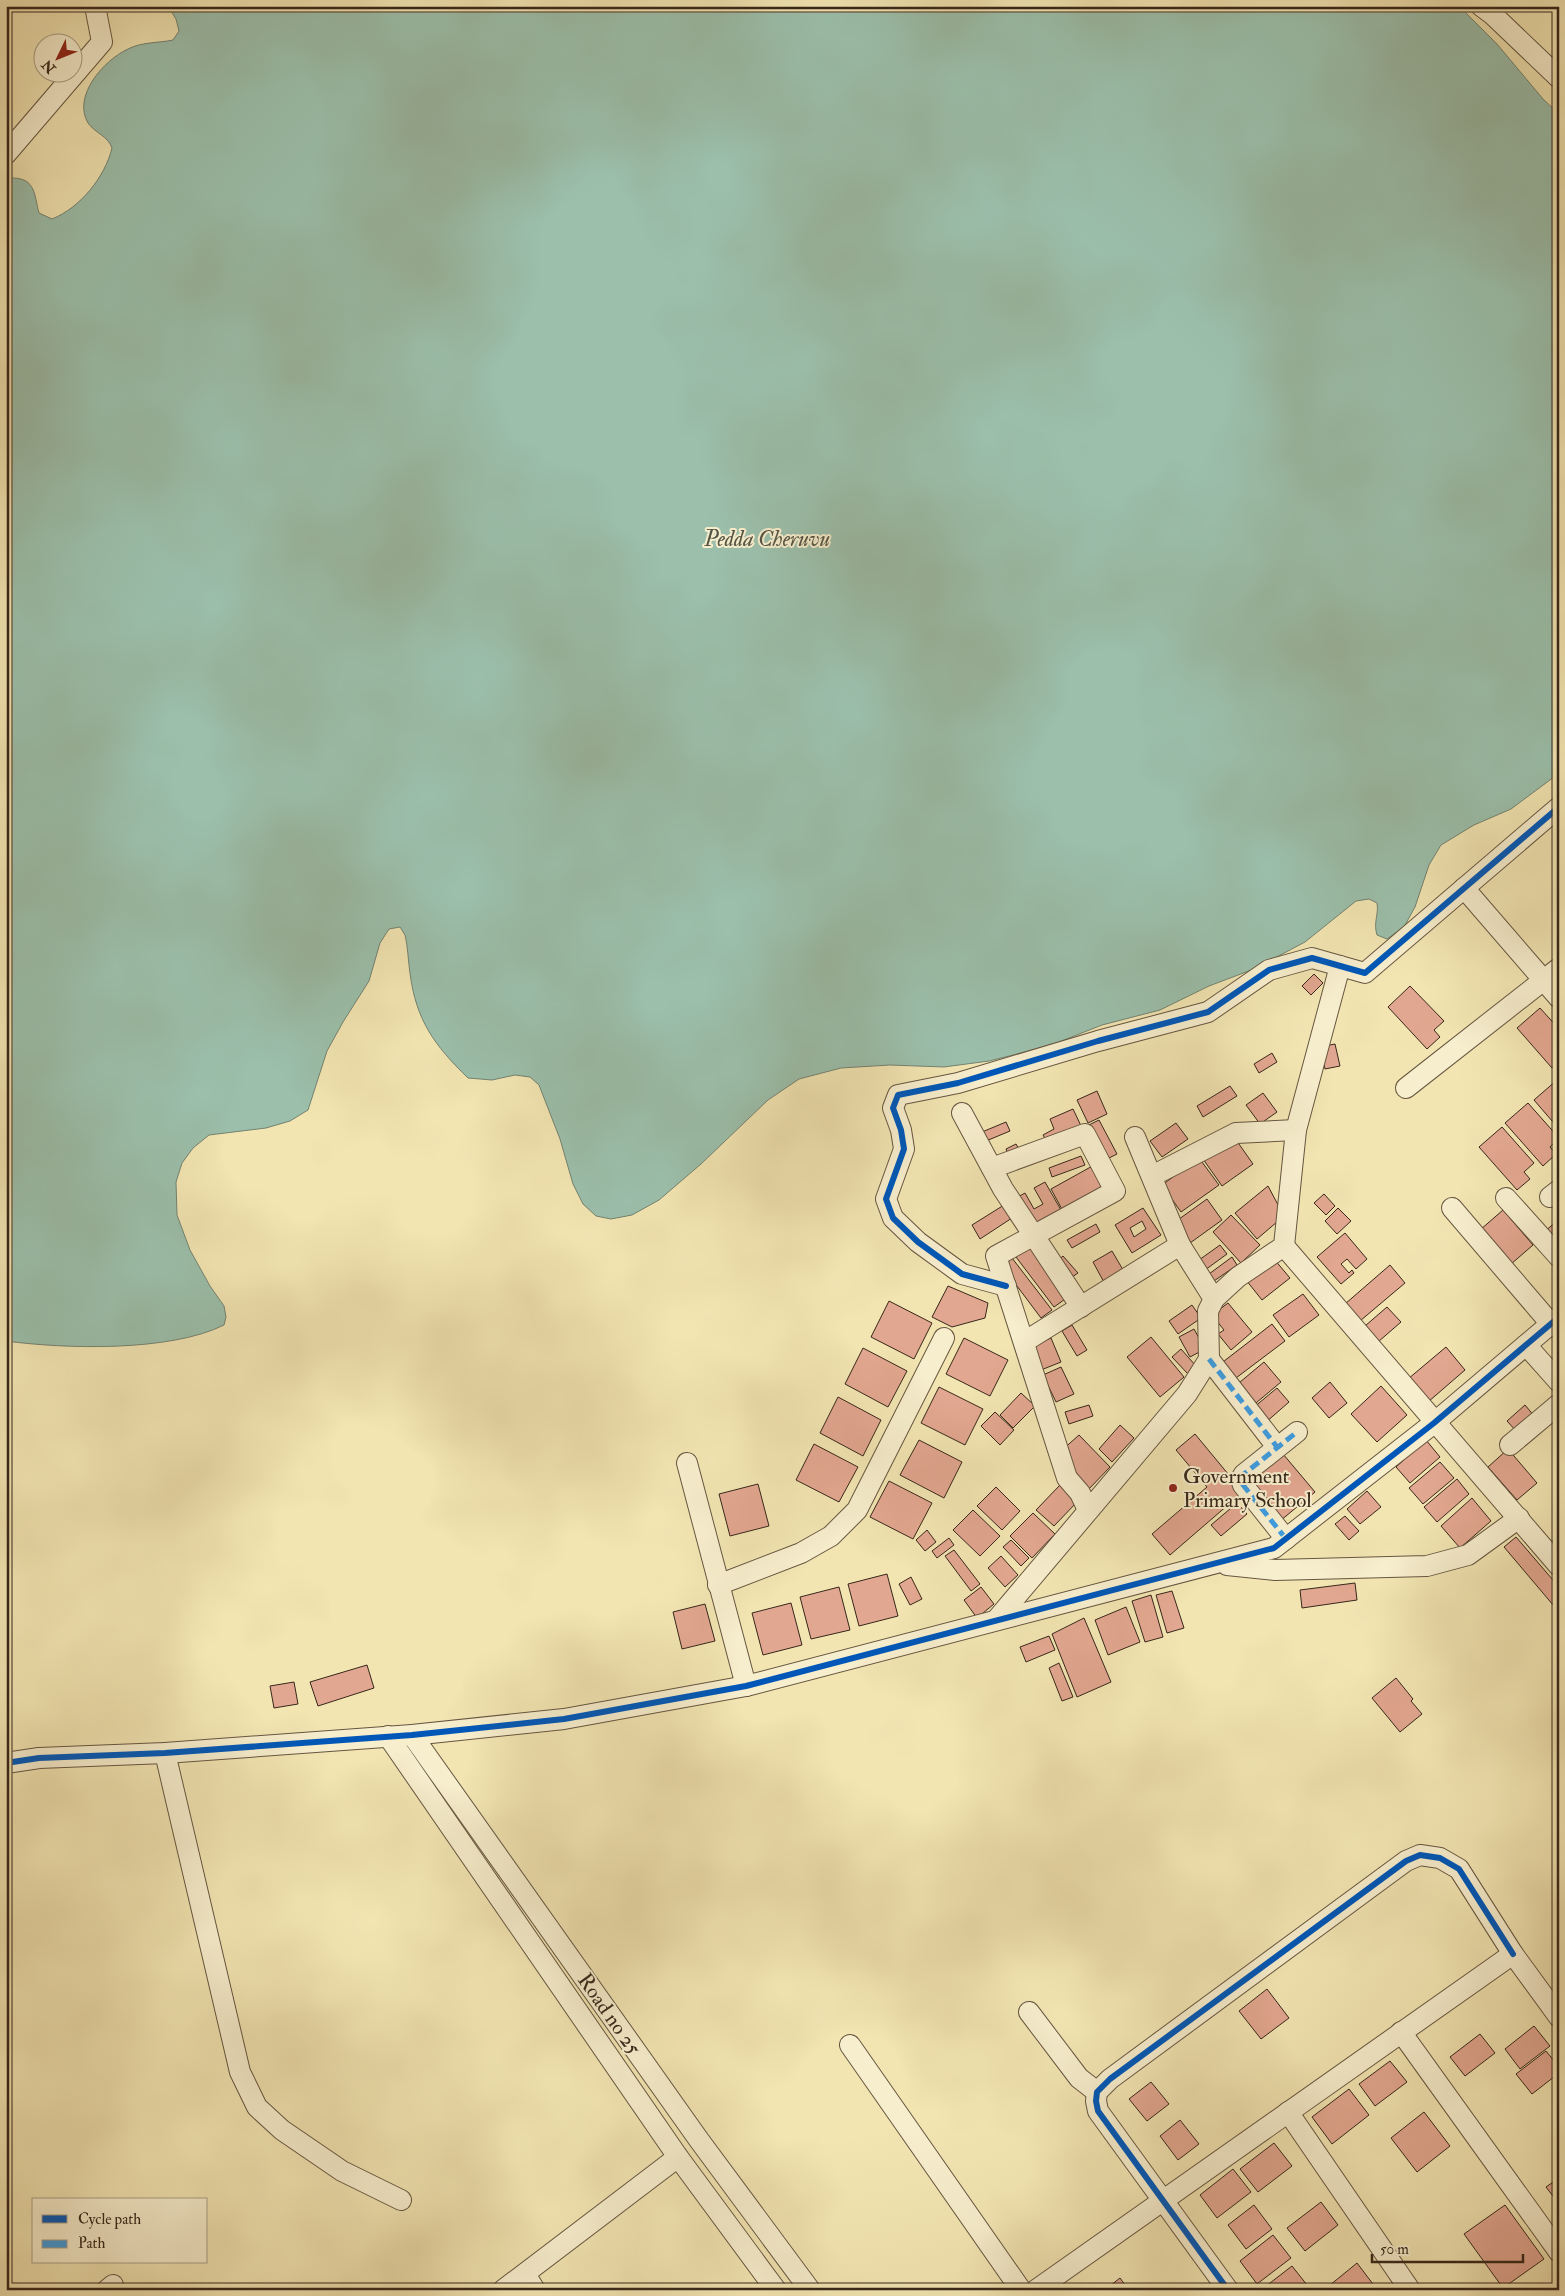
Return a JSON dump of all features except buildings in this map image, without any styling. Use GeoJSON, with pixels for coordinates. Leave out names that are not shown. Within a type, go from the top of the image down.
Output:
{"type":"FeatureCollection","features":[{"type":"Feature","properties":{"kind":"street"},"geometry":{"type":"LineString","coordinates":[[6,154],[102,42],[94,6]]}},
{"type":"Feature","properties":{"kind":"street"},"geometry":{"type":"LineString","coordinates":[[1481,6],[1494,15],[1559,78]]}},
{"type":"Feature","properties":{"kind":"street"},"geometry":{"type":"LineString","coordinates":[[1006,1286],[962,1274],[918,1242],[893,1218],[886,1199],[904,1149],[901,1130],[893,1108],[898,1095],[958,1083],[1098,1041],[1208,1012],[1269,970],[1312,958],[1365,973],[1559,807]]}},
{"type":"Feature","properties":{"kind":"street"},"geometry":{"type":"LineString","coordinates":[[1464,888],[1552,974],[1559,998]]}},
{"type":"Feature","properties":{"kind":"street"},"geometry":{"type":"LineString","coordinates":[[1340,966],[1296,1130],[1284,1246],[1434,1423],[1559,1566]]}},
{"type":"Feature","properties":{"kind":"street"},"geometry":{"type":"LineString","coordinates":[[1406,1088],[1552,974]]}},
{"type":"Feature","properties":{"kind":"street"},"geometry":{"type":"LineString","coordinates":[[962,1113],[1003,1189],[1081,1307]]}},
{"type":"Feature","properties":{"kind":"street"},"geometry":{"type":"LineString","coordinates":[[1152,1176],[1236,1133],[1296,1130]]}},
{"type":"Feature","properties":{"kind":"street"},"geometry":{"type":"LineString","coordinates":[[992,1168],[1085,1134],[1115,1191],[996,1256],[1067,1478],[1080,1493],[1088,1510]]}},
{"type":"Feature","properties":{"kind":"street"},"geometry":{"type":"LineString","coordinates":[[1135,1137],[1180,1245],[1214,1299]]}},
{"type":"Feature","properties":{"kind":"street"},"geometry":{"type":"LineString","coordinates":[[1506,1198],[1559,1257]]}},
{"type":"Feature","properties":{"kind":"street"},"geometry":{"type":"LineString","coordinates":[[6,1763],[39,1758],[165,1752],[412,1735],[564,1719],[746,1686],[1274,1548],[1434,1423],[1555,1321],[1452,1208]]}},
{"type":"Feature","properties":{"kind":"street"},"geometry":{"type":"LineString","coordinates":[[1024,1342],[1180,1245]]}},
{"type":"Feature","properties":{"kind":"street"},"geometry":{"type":"LineString","coordinates":[[997,1619],[1187,1394],[1209,1359],[1208,1311],[1214,1299],[1238,1277],[1284,1246]]}},
{"type":"Feature","properties":{"kind":"street"},"geometry":{"type":"LineString","coordinates":[[718,1585],[801,1553],[831,1536],[857,1510],[944,1338]]}},
{"type":"Feature","properties":{"kind":"street"},"geometry":{"type":"LineString","coordinates":[[1526,1345],[1559,1382]]}},
{"type":"Feature","properties":{"kind":"street"},"geometry":{"type":"LineString","coordinates":[[1209,1359],[1278,1447]]}},
{"type":"Feature","properties":{"kind":"street"},"geometry":{"type":"LineString","coordinates":[[1510,1446],[1559,1404]]}},
{"type":"Feature","properties":{"kind":"street"},"geometry":{"type":"LineString","coordinates":[[1286,1538],[1243,1485],[1241,1479],[1244,1474],[1297,1432]]}},
{"type":"Feature","properties":{"kind":"street"},"geometry":{"type":"LineString","coordinates":[[687,1463],[746,1686]]}},
{"type":"Feature","properties":{"kind":"street"},"geometry":{"type":"LineString","coordinates":[[1215,1564],[1275,1570],[1426,1566],[1468,1555],[1519,1518]]}},
{"type":"Feature","properties":{"kind":"street","name":"Road no 25"},"geometry":{"type":"LineString","coordinates":[[412,1735],[699,2140],[810,2290]]}},
{"type":"Feature","properties":{"kind":"street","name":"Road no 25"},"geometry":{"type":"LineString","coordinates":[[388,1736],[678,2157],[776,2290]]}},
{"type":"Feature","properties":{"kind":"street"},"geometry":{"type":"LineString","coordinates":[[165,1752],[240,2072],[257,2107],[282,2130],[318,2155],[360,2180],[401,2200]]}},
{"type":"Feature","properties":{"kind":"street"},"geometry":{"type":"LineString","coordinates":[[1228,2290],[1098,2110],[1096,2102],[1097,2092],[1110,2079],[1406,1861],[1420,1855],[1440,1858],[1459,1869],[1513,1954],[1559,2017]]}},
{"type":"Feature","properties":{"kind":"street"},"geometry":{"type":"LineString","coordinates":[[1036,2290],[1513,1954]]}},
{"type":"Feature","properties":{"kind":"street"},"geometry":{"type":"LineString","coordinates":[[581,2016],[600,2001]]}},
{"type":"Feature","properties":{"kind":"street"},"geometry":{"type":"LineString","coordinates":[[1029,2012],[1079,2078],[1097,2092]]}},
{"type":"Feature","properties":{"kind":"street"},"geometry":{"type":"LineString","coordinates":[[1401,2032],[1559,2252]]}},
{"type":"Feature","properties":{"kind":"street"},"geometry":{"type":"LineString","coordinates":[[850,2045],[1021,2290]]}},
{"type":"Feature","properties":{"kind":"street"},"geometry":{"type":"LineString","coordinates":[[1288,2112],[1410,2290]]}},
{"type":"Feature","properties":{"kind":"street"},"geometry":{"type":"LineString","coordinates":[[503,2290],[530,2282],[678,2157]]}},
{"type":"Feature","properties":{"kind":"water","name":"Pedda Cheruvu"},"geometry":{"type":"Polygon","coordinates":[[[168,6],[1459,6],[1497,44],[1543,99],[1559,114],[1559,771],[1554,777],[1511,809],[1474,825],[1441,845],[1429,865],[1415,907],[1404,927],[1387,939],[1377,935],[1377,903],[1369,899],[1356,901],[1305,942],[1254,969],[1209,986],[1160,1010],[1102,1025],[1049,1046],[989,1061],[944,1067],[890,1065],[841,1068],[799,1079],[768,1100],[701,1164],[659,1200],[632,1215],[611,1219],[596,1216],[583,1204],[573,1184],[560,1139],[539,1085],[530,1077],[515,1075],[492,1080],[468,1078],[436,1043],[428,1031],[417,1005],[409,968],[405,935],[400,927],[389,929],[380,943],[369,981],[327,1051],[308,1110],[290,1121],[266,1128],[209,1135],[193,1148],[182,1163],[176,1182],[177,1215],[190,1250],[210,1286],[224,1306],[226,1317],[224,1325],[202,1334],[147,1344],[87,1347],[6,1341],[6,184],[12,178],[26,181],[30,184],[35,194],[39,213],[52,219],[72,207],[90,190],[104,170],[112,148],[108,140],[88,123],[84,113],[87,91],[101,70],[119,54],[139,45],[173,40],[179,31],[176,19],[168,6]]]}},
{"type":"Feature","properties":{"kind":"marked path"},"geometry":{"type":"LineString","coordinates":[[1209,1359],[1277,1447]]}},
{"type":"Feature","properties":{"kind":"marked path"},"geometry":{"type":"LineString","coordinates":[[1286,1539],[1243,1485],[1241,1479],[1244,1474],[1297,1432]]}},
{"type":"Feature","properties":{"kind":"cycle path"},"geometry":{"type":"LineString","coordinates":[[1006,1286],[962,1274],[918,1242],[893,1218],[886,1199],[904,1149],[901,1130],[893,1108],[898,1095],[958,1083],[1098,1041],[1208,1012],[1269,970],[1312,958],[1365,973],[1559,807]]}},
{"type":"Feature","properties":{"kind":"cycle path"},"geometry":{"type":"LineString","coordinates":[[6,1763],[39,1758],[165,1753],[412,1735],[564,1719],[746,1686],[1274,1548],[1434,1423],[1559,1317]]}},
{"type":"Feature","properties":{"kind":"cycle path"},"geometry":{"type":"LineString","coordinates":[[1228,2290],[1098,2111],[1097,2092],[1110,2079],[1406,1861],[1420,1855],[1440,1858],[1459,1869],[1513,1954]]}},
{"type":"Feature","properties":{"kind":"place","name":"Government Primary School"},"geometry":{"type":"Point","coordinates":[1173,1488]}}]}
